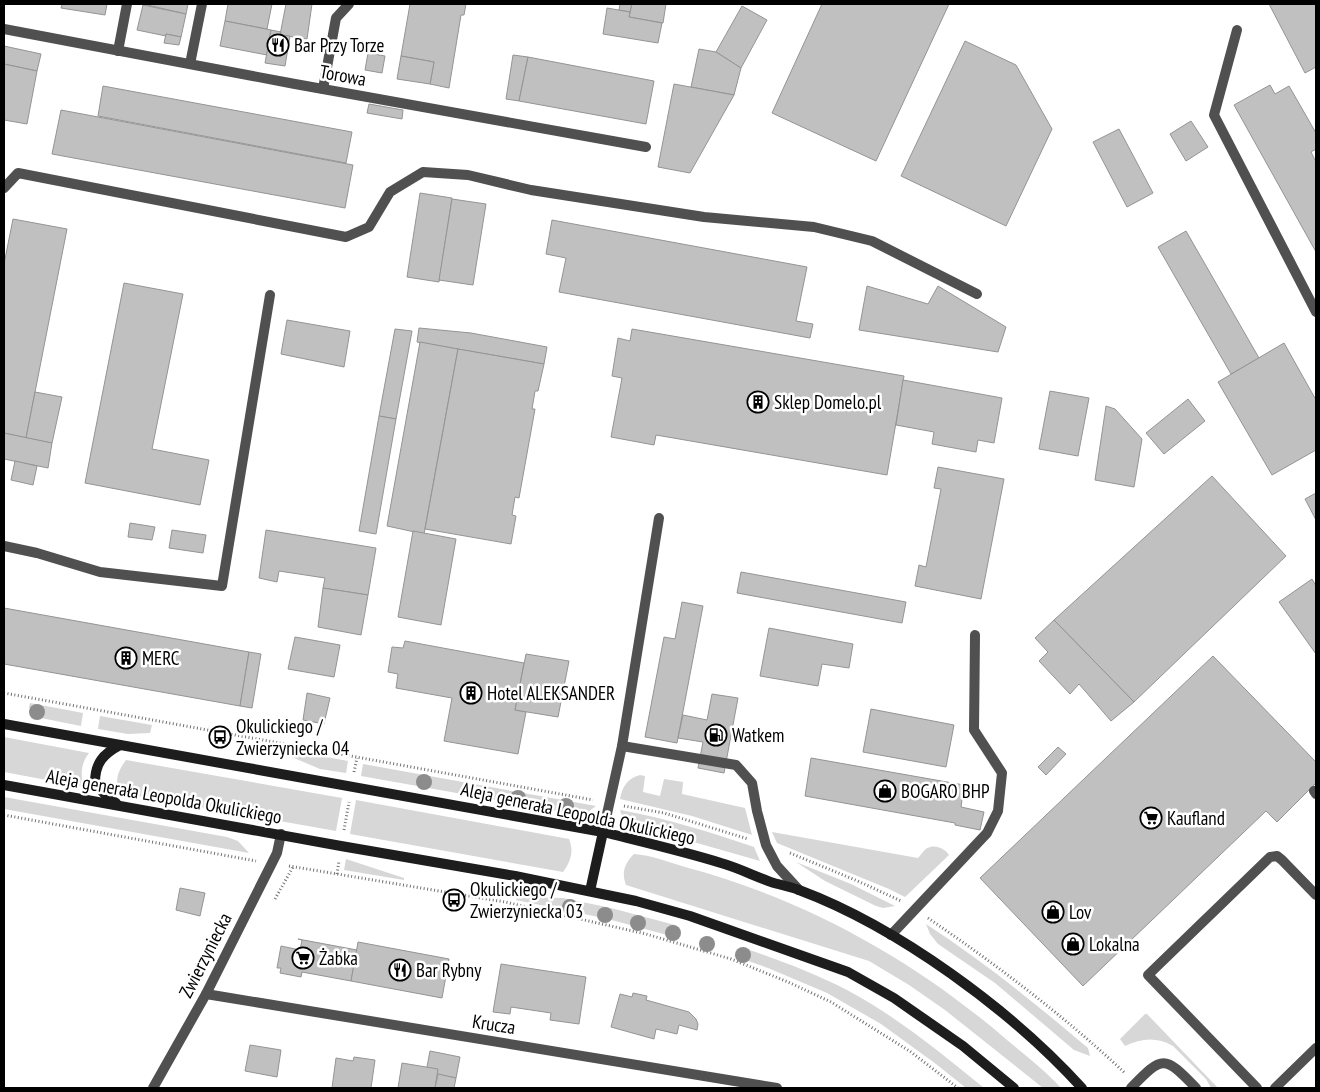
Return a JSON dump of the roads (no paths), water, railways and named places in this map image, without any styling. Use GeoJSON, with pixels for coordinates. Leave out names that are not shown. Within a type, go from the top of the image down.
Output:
{"type":"FeatureCollection","features":[{"type":"Feature","properties":{"kind":"main road","name":"Aleja generała Leopolda Okulickiego"},"geometry":{"type":"LineString","coordinates":[[4,724],[603,832],[682,851],[723,864],[799,890],[850,913],[890,935],[952,975],[997,1009],[1060,1064],[1082,1088]]}},
{"type":"Feature","properties":{"kind":"main road"},"geometry":{"type":"LineString","coordinates":[[120,745],[108,751],[98,764],[95,772],[95,783],[108,798],[122,806]]}},
{"type":"Feature","properties":{"kind":"main road","name":"Aleja generała Leopolda Okulickiego"},"geometry":{"type":"LineString","coordinates":[[4,785],[590,890],[636,900],[690,916],[848,972],[902,1003],[963,1046],[1014,1088]]}},
{"type":"Feature","properties":{"kind":"main road"},"geometry":{"type":"LineString","coordinates":[[590,890],[603,832]]}},
{"type":"Feature","properties":{"kind":"street"},"geometry":{"type":"LineString","coordinates":[[118,51],[127,4]]}},
{"type":"Feature","properties":{"kind":"street"},"geometry":{"type":"LineString","coordinates":[[190,64],[202,4]]}},
{"type":"Feature","properties":{"kind":"street"},"geometry":{"type":"LineString","coordinates":[[323,89],[336,18],[348,4]]}},
{"type":"Feature","properties":{"kind":"street","name":"Torowa"},"geometry":{"type":"LineString","coordinates":[[4,29],[646,147]]}},
{"type":"Feature","properties":{"kind":"street"},"geometry":{"type":"LineString","coordinates":[[1237,30],[1214,116],[1316,312]]}},
{"type":"Feature","properties":{"kind":"street"},"geometry":{"type":"LineString","coordinates":[[4,188],[18,173],[346,237],[369,227],[390,192],[423,172],[468,175],[531,190],[704,217],[814,227],[872,241],[977,294]]}},
{"type":"Feature","properties":{"kind":"street"},"geometry":{"type":"LineString","coordinates":[[4,546],[37,553],[100,572],[222,586],[270,295]]}},
{"type":"Feature","properties":{"kind":"street"},"geometry":{"type":"LineString","coordinates":[[603,832],[622,746],[659,518]]}},
{"type":"Feature","properties":{"kind":"street"},"geometry":{"type":"LineString","coordinates":[[890,935],[987,834],[998,811],[1002,773],[974,730],[976,634]]}},
{"type":"Feature","properties":{"kind":"street"},"geometry":{"type":"LineString","coordinates":[[622,746],[736,765],[752,783],[756,811],[766,845],[778,866],[799,890]]}},
{"type":"Feature","properties":{"kind":"street","name":"Zwierzyniecka"},"geometry":{"type":"LineString","coordinates":[[153,1088],[206,994],[274,858],[280,834]]}},
{"type":"Feature","properties":{"kind":"street"},"geometry":{"type":"LineString","coordinates":[[1257,1088],[1148,976],[1270,857],[1277,856],[1282,860],[1316,895]]}},
{"type":"Feature","properties":{"kind":"street","name":"Krucza"},"geometry":{"type":"LineString","coordinates":[[206,994],[777,1088]]}},
{"type":"Feature","properties":{"kind":"street"},"geometry":{"type":"LineString","coordinates":[[1274,1088],[1316,1048]]}},
{"type":"Feature","properties":{"kind":"street"},"geometry":{"type":"LineString","coordinates":[[1131,1088],[1152,1066],[1161,1063],[1170,1064],[1196,1088]]}},
{"type":"Feature","properties":{"kind":"place","name":"Bar Przy Torze"},"geometry":{"type":"Point","coordinates":[278,45]}},
{"type":"Feature","properties":{"kind":"place","name":"Sklep Domelo.pl"},"geometry":{"type":"Point","coordinates":[758,402]}},
{"type":"Feature","properties":{"kind":"place","name":"MERC"},"geometry":{"type":"Point","coordinates":[126,658]}},
{"type":"Feature","properties":{"kind":"place","name":"Hotel ALEKSANDER"},"geometry":{"type":"Point","coordinates":[471,693]}},
{"type":"Feature","properties":{"kind":"place","name":"Watkem"},"geometry":{"type":"Point","coordinates":[716,735]}},
{"type":"Feature","properties":{"kind":"place","name":"Okulickiego / Zwierzyniecka 04"},"geometry":{"type":"Point","coordinates":[220,737]}},
{"type":"Feature","properties":{"kind":"place","name":"BOGARO BHP"},"geometry":{"type":"Point","coordinates":[885,791]}},
{"type":"Feature","properties":{"kind":"place","name":"Kaufland"},"geometry":{"type":"Point","coordinates":[1151,818]}},
{"type":"Feature","properties":{"kind":"place","name":"Okulickiego / Zwierzyniecka 03"},"geometry":{"type":"Point","coordinates":[454,900]}},
{"type":"Feature","properties":{"kind":"place","name":"Lov"},"geometry":{"type":"Point","coordinates":[1053,912]}},
{"type":"Feature","properties":{"kind":"place","name":"Lokalna"},"geometry":{"type":"Point","coordinates":[1073,944]}},
{"type":"Feature","properties":{"kind":"place","name":"Żabka"},"geometry":{"type":"Point","coordinates":[303,958]}},
{"type":"Feature","properties":{"kind":"place","name":"Bar Rybny"},"geometry":{"type":"Point","coordinates":[400,970]}}]}
